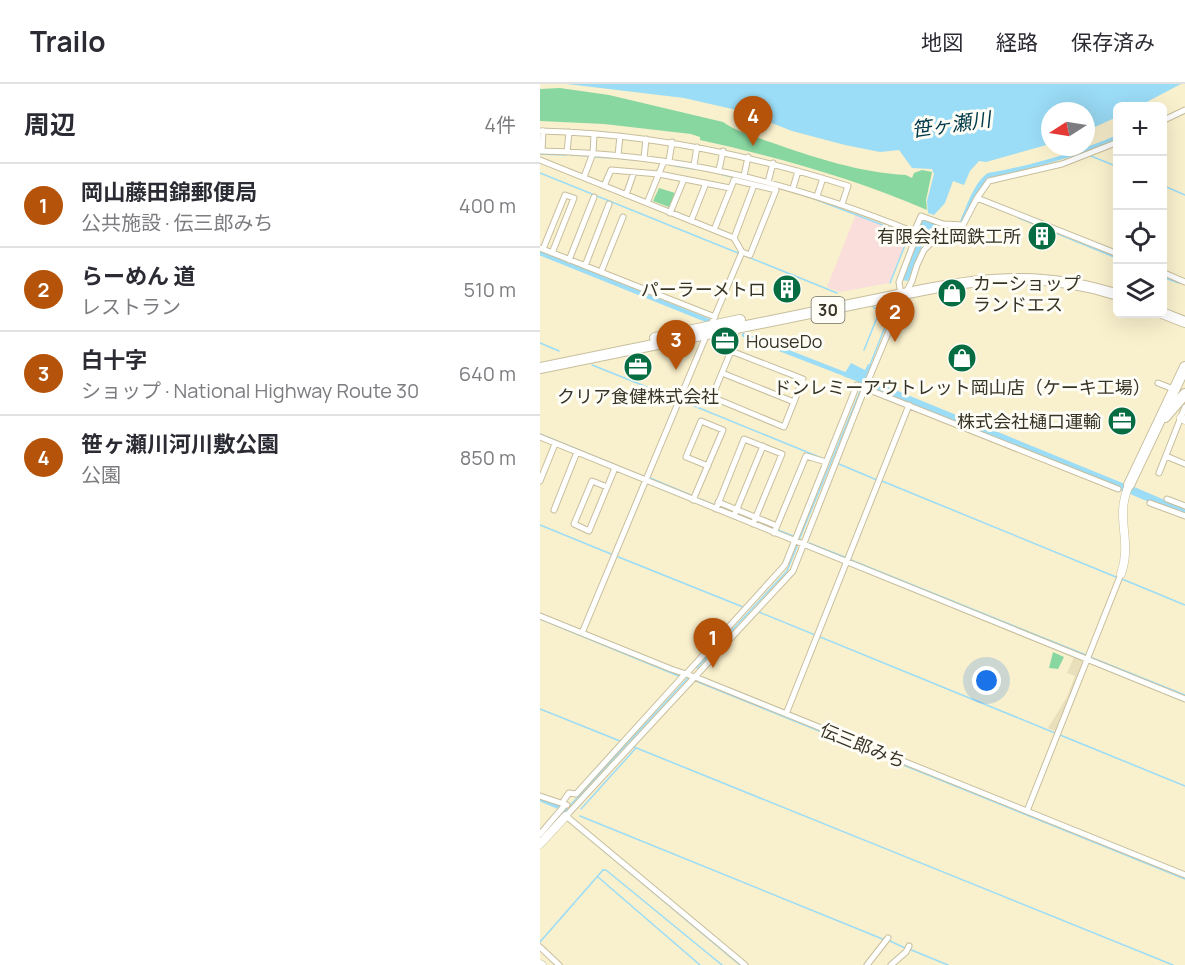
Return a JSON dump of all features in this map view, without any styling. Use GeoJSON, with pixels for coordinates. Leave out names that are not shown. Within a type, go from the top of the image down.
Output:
{"type":"FeatureCollection","features":[{"type":"Feature","properties":{"kind":"highway","name":"30"},"geometry":{"type":"LineString","coordinates":[[540,361],[711,326],[735,325],[987,273],[1025,272],[1067,276],[1113,288]]}},
{"type":"Feature","properties":{"kind":"highway","name":"30"},"geometry":{"type":"LineString","coordinates":[[904,291],[1008,278],[1059,281],[1113,294]]}},
{"type":"Feature","properties":{"kind":"highway"},"geometry":{"type":"LineString","coordinates":[[1167,308],[1185,315]]}},
{"type":"Feature","properties":{"kind":"highway"},"geometry":{"type":"LineString","coordinates":[[1167,315],[1185,322]]}},
{"type":"Feature","properties":{"kind":"highway","name":"30"},"geometry":{"type":"LineString","coordinates":[[540,368],[711,326]]}},
{"type":"Feature","properties":{"kind":"highway"},"geometry":{"type":"LineString","coordinates":[[1130,485],[1185,367]]}},
{"type":"Feature","properties":{"kind":"highway"},"geometry":{"type":"LineString","coordinates":[[1154,432],[1185,394]]}},
{"type":"Feature","properties":{"kind":"street"},"geometry":{"type":"LineString","coordinates":[[1167,119],[1185,110]]}},
{"type":"Feature","properties":{"kind":"street"},"geometry":{"type":"LineString","coordinates":[[842,204],[848,186],[773,163],[672,142],[542,131],[541,151],[618,155],[719,170],[793,188],[914,232]]}},
{"type":"Feature","properties":{"kind":"street"},"geometry":{"type":"LineString","coordinates":[[567,152],[569,132]]}},
{"type":"Feature","properties":{"kind":"street"},"geometry":{"type":"LineString","coordinates":[[584,177],[592,155],[594,134]]}},
{"type":"Feature","properties":{"kind":"street"},"geometry":{"type":"LineString","coordinates":[[618,155],[620,136]]}},
{"type":"Feature","properties":{"kind":"street"},"geometry":{"type":"LineString","coordinates":[[644,158],[646,139]]}},
{"type":"Feature","properties":{"kind":"street"},"geometry":{"type":"LineString","coordinates":[[647,203],[672,142]]}},
{"type":"Feature","properties":{"kind":"street"},"geometry":{"type":"LineString","coordinates":[[540,844],[566,808],[564,800],[569,794],[576,794],[631,741],[684,676],[782,570],[798,541],[904,291],[924,250],[941,228],[963,225],[988,181],[1062,164],[1113,144]]}},
{"type":"Feature","properties":{"kind":"street"},"geometry":{"type":"LineString","coordinates":[[694,165],[697,147]]}},
{"type":"Feature","properties":{"kind":"street"},"geometry":{"type":"LineString","coordinates":[[719,170],[723,151]]}},
{"type":"Feature","properties":{"kind":"street"},"geometry":{"type":"LineString","coordinates":[[744,176],[748,157]]}},
{"type":"Feature","properties":{"kind":"street"},"geometry":{"type":"LineString","coordinates":[[540,160],[734,238]]}},
{"type":"Feature","properties":{"kind":"street"},"geometry":{"type":"LineString","coordinates":[[768,182],[773,163]]}},
{"type":"Feature","properties":{"kind":"street"},"geometry":{"type":"LineString","coordinates":[[604,186],[611,170],[659,174],[730,188]]}},
{"type":"Feature","properties":{"kind":"street"},"geometry":{"type":"LineString","coordinates":[[793,188],[798,171]]}},
{"type":"Feature","properties":{"kind":"street"},"geometry":{"type":"LineString","coordinates":[[626,195],[634,172]]}},
{"type":"Feature","properties":{"kind":"street"},"geometry":{"type":"LineString","coordinates":[[817,196],[823,178]]}},
{"type":"Feature","properties":{"kind":"street"},"geometry":{"type":"LineString","coordinates":[[670,213],[684,179]]}},
{"type":"Feature","properties":{"kind":"street"},"geometry":{"type":"LineString","coordinates":[[714,230],[734,180],[776,190],[750,255],[741,254]]}},
{"type":"Feature","properties":{"kind":"street"},"geometry":{"type":"LineString","coordinates":[[691,221],[706,183]]}},
{"type":"Feature","properties":{"kind":"street"},"geometry":{"type":"LineString","coordinates":[[582,633],[741,254],[734,238],[754,185]]}},
{"type":"Feature","properties":{"kind":"street"},"geometry":{"type":"LineString","coordinates":[[552,253],[574,198],[565,195],[541,249],[601,272],[711,326]]}},
{"type":"Feature","properties":{"kind":"street"},"geometry":{"type":"LineString","coordinates":[[569,260],[594,197]]}},
{"type":"Feature","properties":{"kind":"street"},"geometry":{"type":"LineString","coordinates":[[976,200],[1113,252]]}},
{"type":"Feature","properties":{"kind":"street"},"geometry":{"type":"LineString","coordinates":[[585,266],[609,204]]}},
{"type":"Feature","properties":{"kind":"street"},"geometry":{"type":"LineString","coordinates":[[904,291],[899,282],[916,237],[914,232],[920,218],[924,216],[934,220],[941,228]]}},
{"type":"Feature","properties":{"kind":"street"},"geometry":{"type":"LineString","coordinates":[[601,272],[623,217]]}},
{"type":"Feature","properties":{"kind":"street"},"geometry":{"type":"LineString","coordinates":[[1167,274],[1185,282]]}},
{"type":"Feature","properties":{"kind":"street"},"geometry":{"type":"LineString","coordinates":[[731,351],[802,379],[784,427],[712,397],[731,351],[735,325]]}},
{"type":"Feature","properties":{"kind":"street"},"geometry":{"type":"LineString","coordinates":[[722,373],[794,402]]}},
{"type":"Feature","properties":{"kind":"street"},"geometry":{"type":"LineString","coordinates":[[1158,383],[1185,394]]}},
{"type":"Feature","properties":{"kind":"street"},"geometry":{"type":"LineString","coordinates":[[860,391],[909,405],[1118,489]]}},
{"type":"Feature","properties":{"kind":"street"},"geometry":{"type":"LineString","coordinates":[[540,834],[695,677],[791,574],[798,541],[826,462],[860,391]]}},
{"type":"Feature","properties":{"kind":"street"},"geometry":{"type":"LineString","coordinates":[[786,714],[909,405]]}},
{"type":"Feature","properties":{"kind":"street"},"geometry":{"type":"LineString","coordinates":[[1159,473],[1183,419],[1185,407]]}},
{"type":"Feature","properties":{"kind":"street"},"geometry":{"type":"LineString","coordinates":[[694,498],[708,466],[723,430],[701,421],[686,457],[708,466]]}},
{"type":"Feature","properties":{"kind":"street"},"geometry":{"type":"LineString","coordinates":[[540,437],[615,468],[717,505],[776,529],[798,541],[1089,657],[1185,699]]}},
{"type":"Feature","properties":{"kind":"street"},"geometry":{"type":"LineString","coordinates":[[717,505],[744,439],[782,454],[754,521]]}},
{"type":"Feature","properties":{"kind":"street"},"geometry":{"type":"LineString","coordinates":[[540,481],[555,444]]}},
{"type":"Feature","properties":{"kind":"street"},"geometry":{"type":"LineString","coordinates":[[736,513],[763,446]]}},
{"type":"Feature","properties":{"kind":"street"},"geometry":{"type":"LineString","coordinates":[[554,510],[577,452]]}},
{"type":"Feature","properties":{"kind":"street"},"geometry":{"type":"LineString","coordinates":[[776,529],[806,456],[826,462]]}},
{"type":"Feature","properties":{"kind":"street"},"geometry":{"type":"LineString","coordinates":[[1166,456],[1185,464]]}},
{"type":"Feature","properties":{"kind":"street"},"geometry":{"type":"LineString","coordinates":[[607,487],[592,481],[574,524],[589,531],[615,468]]}},
{"type":"Feature","properties":{"kind":"street"},"geometry":{"type":"LineString","coordinates":[[1027,811],[1121,574],[1127,548],[1122,511],[1130,485]]}},
{"type":"Feature","properties":{"kind":"street"},"geometry":{"type":"LineString","coordinates":[[1167,499],[1185,506]]}},
{"type":"Feature","properties":{"kind":"street"},"geometry":{"type":"LineString","coordinates":[[1150,503],[1185,516]]}},
{"type":"Feature","properties":{"kind":"street","name":"伝三郎みち"},"geometry":{"type":"LineString","coordinates":[[540,616],[684,676],[695,677],[1185,875]]}},
{"type":"Feature","properties":{"kind":"street"},"geometry":{"type":"LineString","coordinates":[[540,796],[566,808],[746,965]]}},
{"type":"Feature","properties":{"kind":"street"},"geometry":{"type":"LineString","coordinates":[[867,965],[888,938]]}},
{"type":"Feature","properties":{"kind":"street"},"geometry":{"type":"LineString","coordinates":[[891,965],[906,952],[909,946]]}},
{"type":"Feature","properties":{"kind":"street"},"geometry":{"type":"LineString","coordinates":[[540,947],[559,965]]}},
{"type":"Feature","properties":{"kind":"shaded area"},"geometry":{"type":"Polygon","coordinates":[[[856,214],[908,236],[889,283],[840,292],[827,287],[856,214]]]}},
{"type":"Feature","properties":{"kind":"green space"},"geometry":{"type":"Polygon","coordinates":[[[560,88],[609,95],[723,122],[770,142],[855,168],[906,175],[912,178],[914,173],[922,170],[932,172],[926,200],[927,210],[843,178],[787,161],[700,140],[700,137],[691,134],[604,124],[540,121],[540,89],[560,88]]]}},
{"type":"Feature","properties":{"kind":"green space"},"geometry":{"type":"Polygon","coordinates":[[[659,188],[675,193],[669,207],[653,201],[659,188]]]}},
{"type":"Feature","properties":{"kind":"green space"},"geometry":{"type":"Polygon","coordinates":[[[1053,652],[1064,657],[1058,669],[1049,668],[1053,652]]]}},
{"type":"Feature","properties":{"kind":"sand"},"geometry":{"type":"Polygon","coordinates":[[[1074,657],[1085,662],[1057,732],[1048,728],[1067,697],[1075,676],[1067,673],[1074,657]]]}},
{"type":"Feature","properties":{"kind":"water","name":"笹ヶ瀬川"},"geometry":{"type":"Polygon","coordinates":[[[567,84],[1181,84],[1147,102],[1113,102],[1113,119],[1095,127],[1095,102],[1041,102],[1041,147],[986,162],[979,161],[970,171],[964,185],[953,181],[945,203],[934,215],[928,213],[927,201],[934,174],[932,169],[912,168],[899,150],[880,152],[845,145],[792,131],[741,111],[684,98],[567,84]]]}},
{"type":"Feature","properties":{"kind":"water"},"geometry":{"type":"Polygon","coordinates":[[[1113,136],[1113,142],[1095,148],[1095,143],[1113,136]]]}},
{"type":"Feature","properties":{"kind":"water"},"geometry":{"type":"Polygon","coordinates":[[[1072,156],[1037,167],[987,178],[963,222],[960,221],[975,188],[988,173],[1072,156]]]}},
{"type":"Feature","properties":{"kind":"water"},"geometry":{"type":"Polygon","coordinates":[[[923,218],[936,222],[940,227],[929,240],[925,239],[908,281],[901,280],[919,235],[918,225],[923,218]]]}},
{"type":"Feature","properties":{"kind":"water"},"geometry":{"type":"Polygon","coordinates":[[[1017,218],[1113,255],[1113,257],[1017,218]]]}},
{"type":"Feature","properties":{"kind":"water"},"geometry":{"type":"Polygon","coordinates":[[[851,363],[865,370],[868,364],[872,366],[864,384],[843,376],[851,363]]]}},
{"type":"Feature","properties":{"kind":"waterway"},"geometry":{"type":"LineString","coordinates":[[540,154],[566,155]]}},
{"type":"Feature","properties":{"kind":"waterway"},"geometry":{"type":"LineString","coordinates":[[571,155],[590,156]]}},
{"type":"Feature","properties":{"kind":"waterway"},"geometry":{"type":"LineString","coordinates":[[1091,156],[1113,165]]}},
{"type":"Feature","properties":{"kind":"waterway"},"geometry":{"type":"LineString","coordinates":[[595,157],[614,158]]}},
{"type":"Feature","properties":{"kind":"waterway"},"geometry":{"type":"LineString","coordinates":[[622,159],[638,160]]}},
{"type":"Feature","properties":{"kind":"waterway"},"geometry":{"type":"LineString","coordinates":[[675,166],[694,169]]}},
{"type":"Feature","properties":{"kind":"waterway"},"geometry":{"type":"LineString","coordinates":[[540,173],[738,253]]}},
{"type":"Feature","properties":{"kind":"waterway"},"geometry":{"type":"LineString","coordinates":[[720,174],[732,177]]}},
{"type":"Feature","properties":{"kind":"waterway"},"geometry":{"type":"LineString","coordinates":[[1167,187],[1185,195]]}},
{"type":"Feature","properties":{"kind":"waterway"},"geometry":{"type":"LineString","coordinates":[[812,198],[909,235],[890,283]]}},
{"type":"Feature","properties":{"kind":"waterway"},"geometry":{"type":"LineString","coordinates":[[540,253],[709,321]]}},
{"type":"Feature","properties":{"kind":"waterway"},"geometry":{"type":"LineString","coordinates":[[743,255],[837,293]]}},
{"type":"Feature","properties":{"kind":"waterway"},"geometry":{"type":"LineString","coordinates":[[1167,279],[1179,283]]}},
{"type":"Feature","properties":{"kind":"waterway"},"geometry":{"type":"LineString","coordinates":[[864,350],[882,305]]}},
{"type":"Feature","properties":{"kind":"waterway"},"geometry":{"type":"LineString","coordinates":[[873,307],[879,310]]}},
{"type":"Feature","properties":{"kind":"waterway"},"geometry":{"type":"LineString","coordinates":[[870,365],[892,309]]}},
{"type":"Feature","properties":{"kind":"waterway"},"geometry":{"type":"LineString","coordinates":[[744,335],[847,375]]}},
{"type":"Feature","properties":{"kind":"waterway"},"geometry":{"type":"LineString","coordinates":[[540,343],[559,351]]}},
{"type":"Feature","properties":{"kind":"waterway"},"geometry":{"type":"LineString","coordinates":[[592,365],[677,399]]}},
{"type":"Feature","properties":{"kind":"waterway"},"geometry":{"type":"LineString","coordinates":[[872,382],[875,387]]}},
{"type":"Feature","properties":{"kind":"waterway"},"geometry":{"type":"LineString","coordinates":[[870,384],[1124,488]]}},
{"type":"Feature","properties":{"kind":"waterway"},"geometry":{"type":"LineString","coordinates":[[799,540],[861,389]]}},
{"type":"Feature","properties":{"kind":"waterway"},"geometry":{"type":"LineString","coordinates":[[682,401],[824,459]]}},
{"type":"Feature","properties":{"kind":"waterway"},"geometry":{"type":"LineString","coordinates":[[540,434],[645,477]]}},
{"type":"Feature","properties":{"kind":"waterway"},"geometry":{"type":"LineString","coordinates":[[839,464],[877,480]]}},
{"type":"Feature","properties":{"kind":"waterway"},"geometry":{"type":"LineString","coordinates":[[650,478],[693,496]]}},
{"type":"Feature","properties":{"kind":"waterway"},"geometry":{"type":"LineString","coordinates":[[882,481],[1116,577]]}},
{"type":"Feature","properties":{"kind":"waterway"},"geometry":{"type":"LineString","coordinates":[[1131,490],[1185,513]]}},
{"type":"Feature","properties":{"kind":"waterway"},"geometry":{"type":"LineString","coordinates":[[697,498],[715,505]]}},
{"type":"Feature","properties":{"kind":"waterway"},"geometry":{"type":"LineString","coordinates":[[719,506],[773,528]]}},
{"type":"Feature","properties":{"kind":"waterway"},"geometry":{"type":"LineString","coordinates":[[540,525],[611,554]]}},
{"type":"Feature","properties":{"kind":"waterway"},"geometry":{"type":"LineString","coordinates":[[778,530],[793,536]]}},
{"type":"Feature","properties":{"kind":"waterway"},"geometry":{"type":"LineString","coordinates":[[809,543],[847,558]]}},
{"type":"Feature","properties":{"kind":"waterway"},"geometry":{"type":"LineString","coordinates":[[697,668],[787,571],[798,544]]}},
{"type":"Feature","properties":{"kind":"waterway"},"geometry":{"type":"LineString","coordinates":[[616,556],[743,607]]}},
{"type":"Feature","properties":{"kind":"waterway"},"geometry":{"type":"LineString","coordinates":[[851,560],[1086,655]]}},
{"type":"Feature","properties":{"kind":"waterway"},"geometry":{"type":"LineString","coordinates":[[1122,579],[1185,605]]}},
{"type":"Feature","properties":{"kind":"waterway"},"geometry":{"type":"LineString","coordinates":[[759,612],[1055,733]]}},
{"type":"Feature","properties":{"kind":"waterway"},"geometry":{"type":"LineString","coordinates":[[540,619],[681,677]]}},
{"type":"Feature","properties":{"kind":"waterway"},"geometry":{"type":"LineString","coordinates":[[1090,657],[1185,695]]}},
{"type":"Feature","properties":{"kind":"waterway"},"geometry":{"type":"LineString","coordinates":[[540,838],[688,678]]}},
{"type":"Feature","properties":{"kind":"waterway"},"geometry":{"type":"LineString","coordinates":[[698,682],[1185,879]]}},
{"type":"Feature","properties":{"kind":"waterway"},"geometry":{"type":"LineString","coordinates":[[540,709],[620,741]]}},
{"type":"Feature","properties":{"kind":"waterway"},"geometry":{"type":"LineString","coordinates":[[1060,735],[1185,786]]}},
{"type":"Feature","properties":{"kind":"waterway"},"geometry":{"type":"LineString","coordinates":[[634,747],[1173,965]]}},
{"type":"Feature","properties":{"kind":"waterway"},"geometry":{"type":"LineString","coordinates":[[581,809],[636,748]]}},
{"type":"Feature","properties":{"kind":"waterway"},"geometry":{"type":"LineString","coordinates":[[540,799],[566,810]]}},
{"type":"Feature","properties":{"kind":"waterway"},"geometry":{"type":"LineString","coordinates":[[580,816],[885,940]]}},
{"type":"Feature","properties":{"kind":"waterway"},"geometry":{"type":"LineString","coordinates":[[568,821],[740,965]]}},
{"type":"Feature","properties":{"kind":"waterway"},"geometry":{"type":"LineString","coordinates":[[540,942],[603,870],[606,870],[722,965]]}},
{"type":"Feature","properties":{"kind":"waterway"},"geometry":{"type":"LineString","coordinates":[[598,877],[700,965]]}},
{"type":"Feature","properties":{"kind":"waterway"},"geometry":{"type":"LineString","coordinates":[[890,941],[905,948]]}},
{"type":"Feature","properties":{"kind":"waterway"},"geometry":{"type":"LineString","coordinates":[[909,949],[948,965]]}},
{"type":"Feature","properties":{"kind":"place","name":"笹ヶ瀬川河川敷公園"},"geometry":{"type":"Point","coordinates":[753,146]}},
{"type":"Feature","properties":{"kind":"place","name":"有限会社岡鉄工所"},"geometry":{"type":"Point","coordinates":[1042,236]}},
{"type":"Feature","properties":{"kind":"place","name":"パーラーメトロ"},"geometry":{"type":"Point","coordinates":[787,289]}},
{"type":"Feature","properties":{"kind":"place","name":"カーショップ ランドエス"},"geometry":{"type":"Point","coordinates":[952,293]}},
{"type":"Feature","properties":{"kind":"place","name":"HouseDo"},"geometry":{"type":"Point","coordinates":[725,341]}},
{"type":"Feature","properties":{"kind":"place","name":"らーめん 道"},"geometry":{"type":"Point","coordinates":[895,342]}},
{"type":"Feature","properties":{"kind":"place","name":"ドンレミーアウトレット岡山店（ケーキ工場）"},"geometry":{"type":"Point","coordinates":[962,358]}},
{"type":"Feature","properties":{"kind":"place","name":"クリア食健株式会社"},"geometry":{"type":"Point","coordinates":[638,367]}},
{"type":"Feature","properties":{"kind":"place","name":"白十字"},"geometry":{"type":"Point","coordinates":[676,370]}},
{"type":"Feature","properties":{"kind":"place","name":"株式会社樋口運輸"},"geometry":{"type":"Point","coordinates":[1122,421]}},
{"type":"Feature","properties":{"kind":"place","name":"岡山藤田錦郵便局"},"geometry":{"type":"Point","coordinates":[713,668]}}]}
